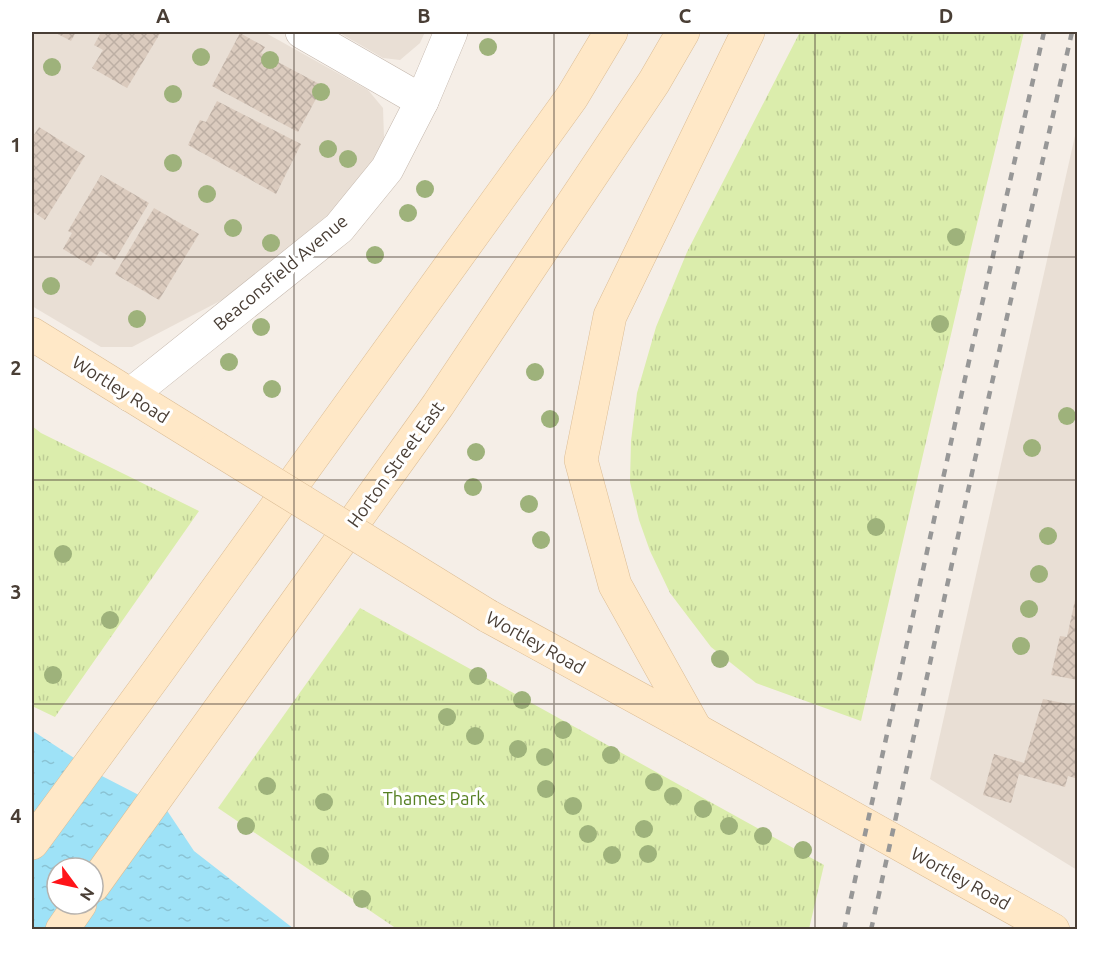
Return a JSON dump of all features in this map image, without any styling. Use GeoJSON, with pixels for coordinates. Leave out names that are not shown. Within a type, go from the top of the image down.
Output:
{"type":"FeatureCollection","features":[{"type":"Feature","properties":{"kind":"main road"},"geometry":{"type":"LineString","coordinates":[[32,843],[573,97],[611,32]]}},
{"type":"Feature","properties":{"kind":"main road","name":"Horton Street East"},"geometry":{"type":"LineString","coordinates":[[105,869],[438,405],[654,82],[683,32]]}},
{"type":"Feature","properties":{"kind":"main road"},"geometry":{"type":"LineString","coordinates":[[696,730],[615,585],[581,460],[610,316],[748,32]]}},
{"type":"Feature","properties":{"kind":"main road","name":"Wortley Road"},"geometry":{"type":"LineString","coordinates":[[32,334],[488,616],[1053,930]]}},
{"type":"Feature","properties":{"kind":"main road"},"geometry":{"type":"LineString","coordinates":[[62,930],[72,916]]}},
{"type":"Feature","properties":{"kind":"street"},"geometry":{"type":"LineString","coordinates":[[302,32],[422,101]]}},
{"type":"Feature","properties":{"kind":"street","name":"Beaconsfield Avenue"},"geometry":{"type":"LineString","coordinates":[[130,395],[339,228],[387,169],[422,101],[451,32]]}},
{"type":"Feature","properties":{"kind":"shaded area"},"geometry":{"type":"Polygon","coordinates":[[[32,32],[264,32],[368,90],[383,108],[384,138],[370,169],[349,202],[241,290],[132,347],[101,347],[32,306],[32,32]]]}},
{"type":"Feature","properties":{"kind":"shaded area"},"geometry":{"type":"Polygon","coordinates":[[[338,32],[425,32],[420,43],[400,60],[383,58],[338,32]]]}},
{"type":"Feature","properties":{"kind":"shaded area"},"geometry":{"type":"Polygon","coordinates":[[[1077,127],[1077,870],[930,779],[1077,127]]]}},
{"type":"Feature","properties":{"kind":"green space"},"geometry":{"type":"Polygon","coordinates":[[[800,32],[1024,32],[861,721],[756,683],[711,647],[670,593],[650,551],[639,520],[630,482],[631,441],[637,393],[656,327],[687,252],[800,32]]]}},
{"type":"Feature","properties":{"kind":"green space"},"geometry":{"type":"Polygon","coordinates":[[[32,426],[41,433],[199,511],[55,717],[32,706],[32,426]]]}},
{"type":"Feature","properties":{"kind":"green space","name":"Thames Park"},"geometry":{"type":"Polygon","coordinates":[[[360,608],[824,865],[809,929],[397,929],[218,808],[360,608]]]}},
{"type":"Feature","properties":{"kind":"water"},"geometry":{"type":"Polygon","coordinates":[[[33,731],[100,775],[166,809],[194,851],[294,929],[32,930],[33,731]]]}},
{"type":"Feature","properties":{"kind":"building"},"geometry":{"type":"Polygon","coordinates":[[[54,32],[76,32],[71,41],[54,32]]]}},
{"type":"Feature","properties":{"kind":"building"},"geometry":{"type":"Polygon","coordinates":[[[101,32],[161,32],[127,88],[92,68],[103,50],[94,45],[101,32]]]}},
{"type":"Feature","properties":{"kind":"building"},"geometry":{"type":"Polygon","coordinates":[[[240,33],[265,47],[261,53],[323,86],[298,132],[212,86],[240,33]]]}},
{"type":"Feature","properties":{"kind":"building"},"geometry":{"type":"Polygon","coordinates":[[[217,101],[301,144],[276,194],[188,145],[200,120],[206,122],[217,101]]]}},
{"type":"Feature","properties":{"kind":"building"},"geometry":{"type":"Polygon","coordinates":[[[39,127],[85,156],[45,220],[32,211],[32,138],[39,127]]]}},
{"type":"Feature","properties":{"kind":"building"},"geometry":{"type":"Polygon","coordinates":[[[101,175],[149,203],[115,260],[100,251],[91,266],[63,249],[72,233],[68,231],[101,175]]]}},
{"type":"Feature","properties":{"kind":"building"},"geometry":{"type":"Polygon","coordinates":[[[154,208],[199,234],[159,300],[115,274],[154,208]]]}},
{"type":"Feature","properties":{"kind":"building"},"geometry":{"type":"Polygon","coordinates":[[[1075,600],[1078,601],[1078,680],[1051,675],[1060,636],[1067,637],[1075,600]]]}},
{"type":"Feature","properties":{"kind":"building"},"geometry":{"type":"Polygon","coordinates":[[[1043,699],[1078,706],[1078,779],[1068,776],[1065,787],[1019,774],[1011,803],[983,795],[994,754],[1024,763],[1043,699]]]}},
{"type":"Feature","properties":{"kind":"railway"},"geometry":{"type":"LineString","coordinates":[[844,930],[1044,32]]}},
{"type":"Feature","properties":{"kind":"railway"},"geometry":{"type":"LineString","coordinates":[[871,930],[1072,32]]}}]}
